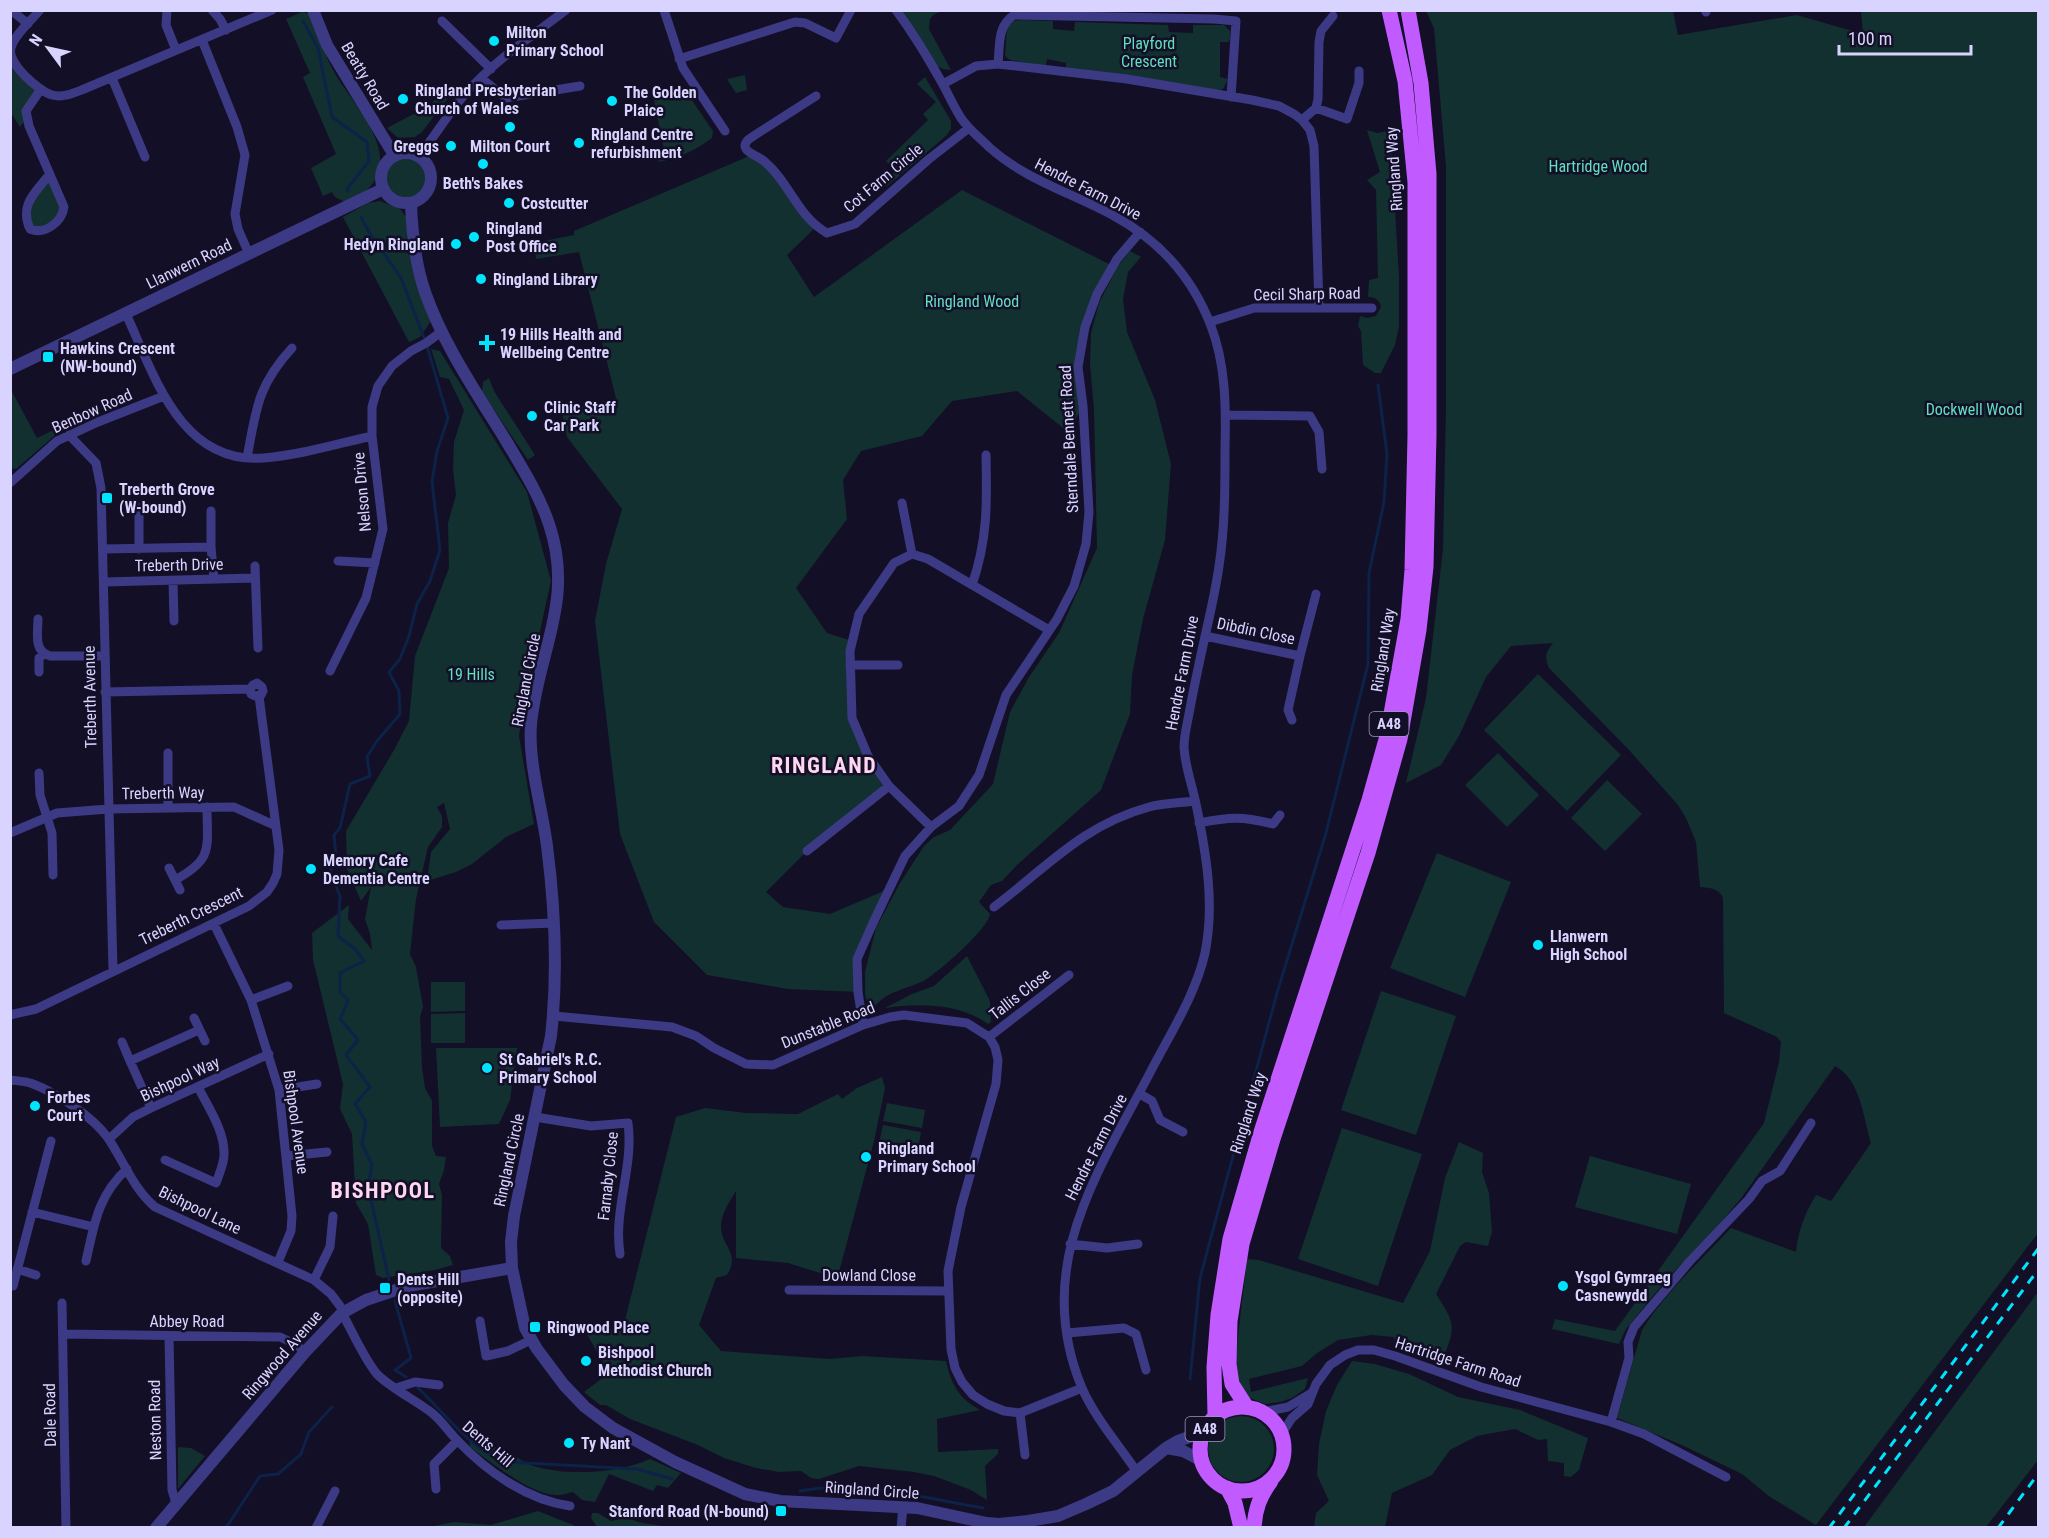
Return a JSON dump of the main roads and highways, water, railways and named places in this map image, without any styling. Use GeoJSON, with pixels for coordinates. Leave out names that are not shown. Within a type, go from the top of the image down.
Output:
{"type":"FeatureCollection","features":[{"type":"Feature","properties":{"kind":"main road","name":"Ringland Way"},"geometry":{"type":"LineString","coordinates":[[1215,1416],[1214,1367],[1218,1315],[1230,1239],[1261,1132],[1369,800],[1387,736],[1408,619],[1412,570],[1415,436],[1415,182],[1405,81],[1389,10]]}},
{"type":"Feature","properties":{"kind":"main road","name":"Ringland Way"},"geometry":{"type":"LineString","coordinates":[[1246,1407],[1232,1384],[1229,1364],[1230,1321],[1242,1244],[1273,1139],[1371,842],[1400,739],[1419,630],[1427,556],[1429,174],[1421,83],[1408,10]]}},
{"type":"Feature","properties":{"kind":"main road","name":"A48"},"geometry":{"type":"LineString","coordinates":[[1240,1527],[1235,1503],[1227,1488],[1211,1477],[1202,1461],[1200,1442],[1203,1432],[1215,1416],[1224,1410],[1246,1407],[1263,1412],[1274,1421],[1282,1433],[1285,1445],[1280,1469],[1272,1479]]}},
{"type":"Feature","properties":{"kind":"main road"},"geometry":{"type":"LineString","coordinates":[[1227,1488],[1239,1491],[1251,1490],[1263,1486],[1272,1479]]}},
{"type":"Feature","properties":{"kind":"main road"},"geometry":{"type":"LineString","coordinates":[[1254,1527],[1256,1507],[1260,1496],[1272,1479]]}},
{"type":"Feature","properties":{"kind":"waterway"},"geometry":{"type":"LineString","coordinates":[[303,21],[318,48],[332,117],[367,142],[369,161],[347,189],[348,191]]}},
{"type":"Feature","properties":{"kind":"waterway"},"geometry":{"type":"LineString","coordinates":[[361,217],[401,278],[425,340]]}},
{"type":"Feature","properties":{"kind":"waterway"},"geometry":{"type":"LineString","coordinates":[[389,1280],[368,1186],[372,1165],[362,1144],[366,1122],[355,1104],[370,1087],[346,1055],[358,1040],[340,1019],[348,1000],[340,992],[340,973],[364,961],[355,949],[338,936],[340,896],[330,872],[336,856],[334,835],[340,828],[350,784],[370,776],[367,757],[377,741],[400,714],[399,691],[389,672],[400,659],[409,636],[417,604],[430,581],[440,550],[432,482],[437,451],[448,418],[427,346]]}},
{"type":"Feature","properties":{"kind":"waterway"},"geometry":{"type":"LineString","coordinates":[[1190,1379],[1200,1278],[1277,993],[1326,833],[1368,664],[1369,573],[1384,502],[1387,454],[1378,385]]}},
{"type":"Feature","properties":{"kind":"waterway"},"geometry":{"type":"LineString","coordinates":[[395,1301],[411,1358],[395,1370],[406,1377]]}},
{"type":"Feature","properties":{"kind":"waterway"},"geometry":{"type":"LineString","coordinates":[[418,1388],[469,1439],[492,1456],[506,1462],[637,1469],[672,1479]]}},
{"type":"Feature","properties":{"kind":"waterway"},"geometry":{"type":"LineString","coordinates":[[226,1528],[260,1476],[278,1474],[301,1454],[309,1432],[332,1407]]}},
{"type":"Feature","properties":{"kind":"waterway"},"geometry":{"type":"LineString","coordinates":[[800,1491],[823,1488],[869,1489],[983,1508]]}},
{"type":"Feature","properties":{"kind":"railway"},"geometry":{"type":"LineString","coordinates":[[1829,1528],[2038,1249]]}},
{"type":"Feature","properties":{"kind":"railway"},"geometry":{"type":"LineString","coordinates":[[1844,1528],[2038,1270]]}},
{"type":"Feature","properties":{"kind":"railway"},"geometry":{"type":"LineString","coordinates":[[1998,1528],[2038,1474]]}},
{"type":"Feature","properties":{"kind":"place","name":"Milton Primary School"},"geometry":{"type":"Point","coordinates":[494,41]}},
{"type":"Feature","properties":{"kind":"place","name":"Ringland Presbyterian Church of Wales"},"geometry":{"type":"Point","coordinates":[403,99]}},
{"type":"Feature","properties":{"kind":"place","name":"The Golden Plaice"},"geometry":{"type":"Point","coordinates":[612,101]}},
{"type":"Feature","properties":{"kind":"place","name":"Milton Court"},"geometry":{"type":"Point","coordinates":[510,127]}},
{"type":"Feature","properties":{"kind":"place","name":"Ringland Centre refurbishment"},"geometry":{"type":"Point","coordinates":[579,143]}},
{"type":"Feature","properties":{"kind":"place","name":"Greggs"},"geometry":{"type":"Point","coordinates":[451,146]}},
{"type":"Feature","properties":{"kind":"place","name":"Beth's Bakes"},"geometry":{"type":"Point","coordinates":[483,164]}},
{"type":"Feature","properties":{"kind":"place","name":"Costcutter"},"geometry":{"type":"Point","coordinates":[509,203]}},
{"type":"Feature","properties":{"kind":"place","name":"Ringland Post Office"},"geometry":{"type":"Point","coordinates":[474,237]}},
{"type":"Feature","properties":{"kind":"place","name":"Hedyn Ringland"},"geometry":{"type":"Point","coordinates":[456,244]}},
{"type":"Feature","properties":{"kind":"place","name":"Ringland Library"},"geometry":{"type":"Point","coordinates":[481,279]}},
{"type":"Feature","properties":{"kind":"place","name":"19 Hills Health and Wellbeing Centre"},"geometry":{"type":"Point","coordinates":[487,343]}},
{"type":"Feature","properties":{"kind":"place","name":"Hawkins Crescent (NW-bound)"},"geometry":{"type":"Point","coordinates":[48,357]}},
{"type":"Feature","properties":{"kind":"place","name":"Clinic Staff Car Park"},"geometry":{"type":"Point","coordinates":[532,416]}},
{"type":"Feature","properties":{"kind":"place","name":"Treberth Grove (W-bound)"},"geometry":{"type":"Point","coordinates":[107,498]}},
{"type":"Feature","properties":{"kind":"place","name":"Memory Cafe Dementia Centre"},"geometry":{"type":"Point","coordinates":[311,869]}},
{"type":"Feature","properties":{"kind":"place","name":"Llanwern High School"},"geometry":{"type":"Point","coordinates":[1538,945]}},
{"type":"Feature","properties":{"kind":"place","name":"St Gabriel's R.C. Primary School"},"geometry":{"type":"Point","coordinates":[487,1068]}},
{"type":"Feature","properties":{"kind":"place","name":"Forbes Court"},"geometry":{"type":"Point","coordinates":[35,1106]}},
{"type":"Feature","properties":{"kind":"place","name":"Ringland Primary School"},"geometry":{"type":"Point","coordinates":[866,1157]}},
{"type":"Feature","properties":{"kind":"place","name":"Ysgol Gymraeg Casnewydd"},"geometry":{"type":"Point","coordinates":[1563,1286]}},
{"type":"Feature","properties":{"kind":"place","name":"Dents Hill (opposite)"},"geometry":{"type":"Point","coordinates":[385,1288]}},
{"type":"Feature","properties":{"kind":"place","name":"Ringwood Place"},"geometry":{"type":"Point","coordinates":[535,1327]}},
{"type":"Feature","properties":{"kind":"place","name":"Bishpool Methodist Church"},"geometry":{"type":"Point","coordinates":[586,1361]}},
{"type":"Feature","properties":{"kind":"place","name":"Ty Nant"},"geometry":{"type":"Point","coordinates":[569,1443]}},
{"type":"Feature","properties":{"kind":"place","name":"Stanford Road (N-bound)"},"geometry":{"type":"Point","coordinates":[781,1511]}},
{"type":"Feature","properties":{"kind":"district","name":"RINGLAND"},"geometry":{"type":"Point","coordinates":[824,765]}},
{"type":"Feature","properties":{"kind":"district","name":"BISHPOOL"},"geometry":{"type":"Point","coordinates":[383,1190]}},
{"type":"Feature","properties":{"kind":"park label","name":"Playford Crescent"},"geometry":{"type":"Point","coordinates":[1149,52]}},
{"type":"Feature","properties":{"kind":"park label","name":"Hartridge Wood"},"geometry":{"type":"Point","coordinates":[1598,166]}},
{"type":"Feature","properties":{"kind":"park label","name":"Ringland Wood"},"geometry":{"type":"Point","coordinates":[972,301]}},
{"type":"Feature","properties":{"kind":"park label","name":"Dockwell Wood"},"geometry":{"type":"Point","coordinates":[1974,409]}},
{"type":"Feature","properties":{"kind":"park label","name":"19 Hills"},"geometry":{"type":"Point","coordinates":[471,674]}}]}
